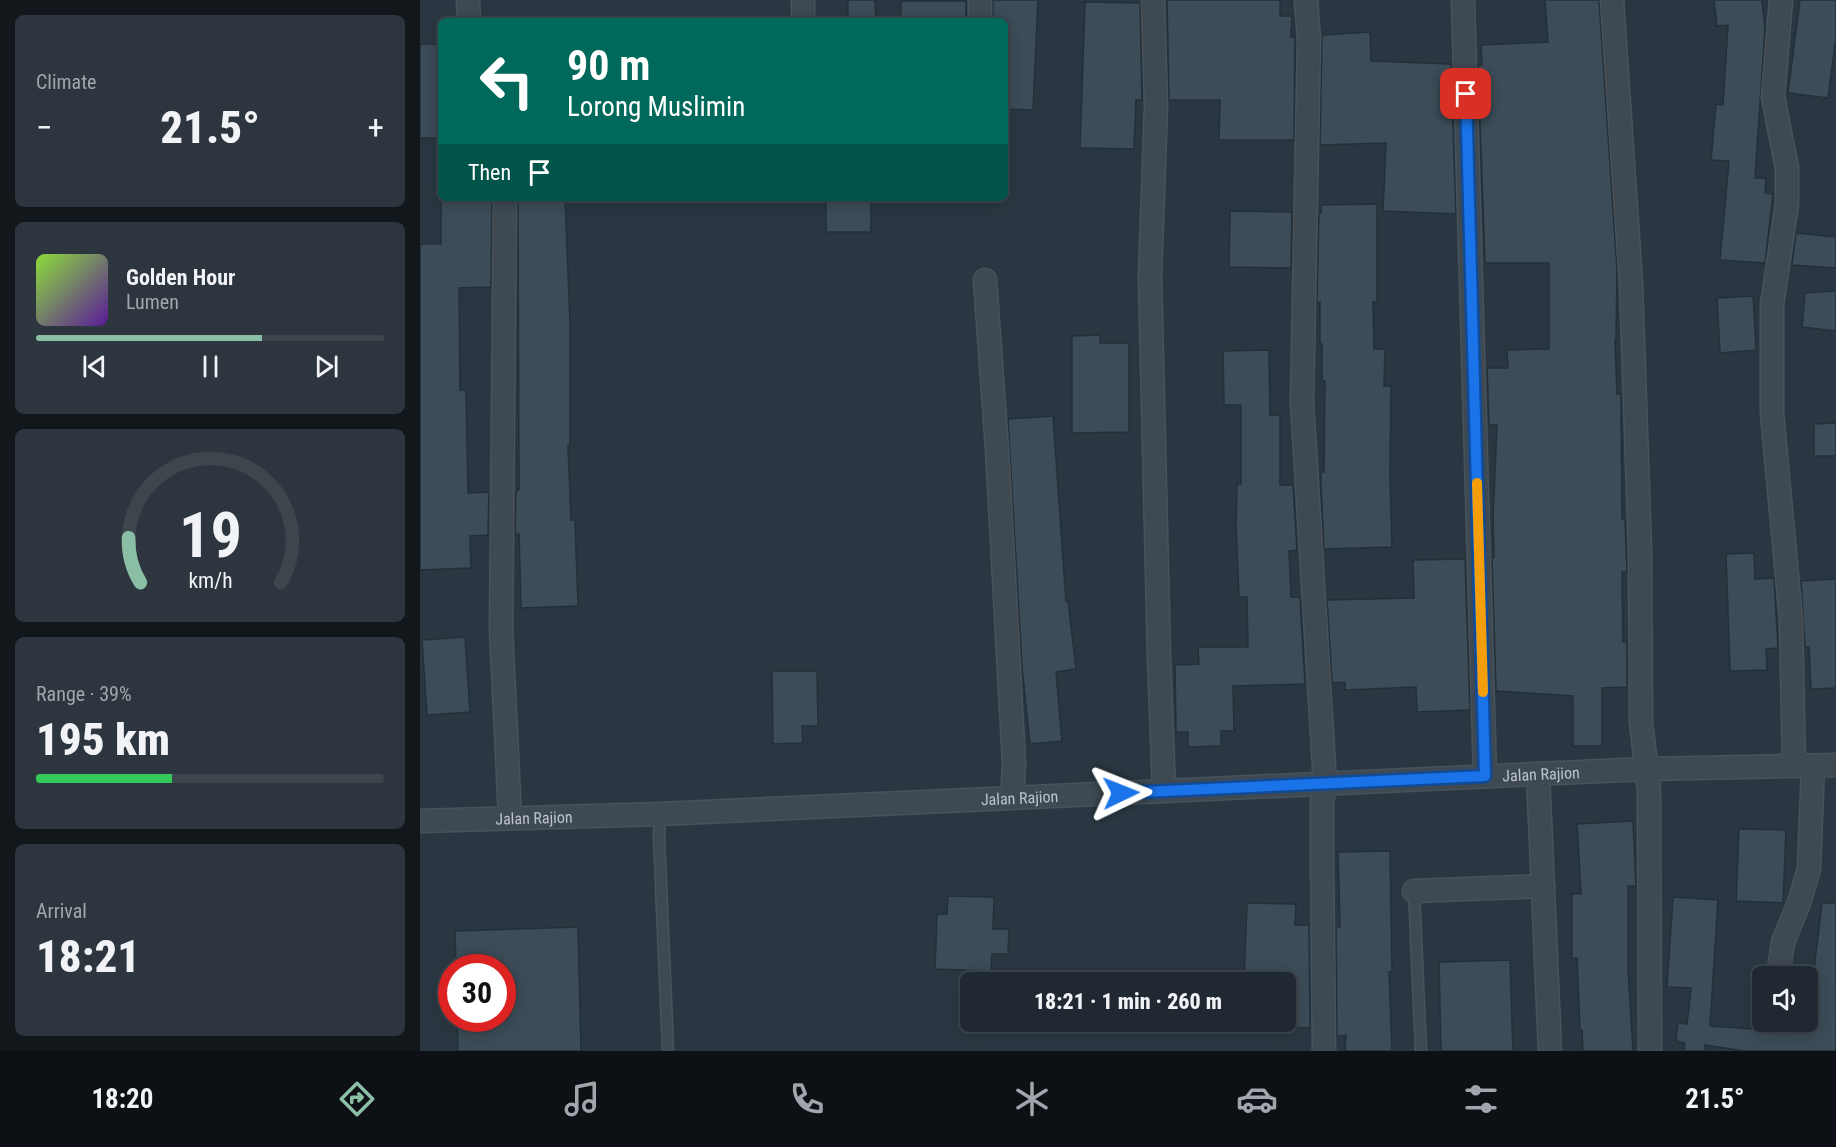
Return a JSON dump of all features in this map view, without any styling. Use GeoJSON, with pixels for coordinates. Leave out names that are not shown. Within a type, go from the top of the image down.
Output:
{"type":"FeatureCollection","features":[{"type":"Feature","properties":{"kind":"street"},"geometry":{"type":"LineString","coordinates":[[468,0],[469,18]]}},
{"type":"Feature","properties":{"kind":"street"},"geometry":{"type":"LineString","coordinates":[[802,0],[803,18]]}},
{"type":"Feature","properties":{"kind":"street"},"geometry":{"type":"LineString","coordinates":[[980,0],[980,18]]}},
{"type":"Feature","properties":{"kind":"street"},"geometry":{"type":"LineString","coordinates":[[1152,0],[1156,106],[1150,278],[1164,791]]}},
{"type":"Feature","properties":{"kind":"street"},"geometry":{"type":"LineString","coordinates":[[1306,0],[1309,38],[1302,402],[1323,794],[1324,1051]]}},
{"type":"Feature","properties":{"kind":"street"},"geometry":{"type":"LineString","coordinates":[[1463,0],[1485,776]]}},
{"type":"Feature","properties":{"kind":"street"},"geometry":{"type":"LineString","coordinates":[[1612,0],[1631,284],[1640,550],[1641,722],[1648,780],[1650,1051]]}},
{"type":"Feature","properties":{"kind":"street"},"geometry":{"type":"LineString","coordinates":[[1779,966],[1783,942],[1799,903],[1809,869],[1804,766],[1772,413],[1772,305],[1787,204],[1787,168],[1773,97],[1781,0]]}},
{"type":"Feature","properties":{"kind":"street"},"geometry":{"type":"LineString","coordinates":[[505,201],[501,629],[510,817]]}},
{"type":"Feature","properties":{"kind":"street"},"geometry":{"type":"LineString","coordinates":[[985,279],[997,448],[1013,752],[1011,797]]}},
{"type":"Feature","properties":{"kind":"street","name":"Jalan Rajion"},"geometry":{"type":"LineString","coordinates":[[420,821],[510,817],[660,825],[1011,797],[1164,791],[1323,794],[1485,776],[1538,774],[1648,780],[1836,765]]}},
{"type":"Feature","properties":{"kind":"street"},"geometry":{"type":"LineString","coordinates":[[1538,774],[1550,1051]]}},
{"type":"Feature","properties":{"kind":"street"},"geometry":{"type":"LineString","coordinates":[[1414,891],[1543,886]]}},
{"type":"Feature","properties":{"kind":"lane"},"geometry":{"type":"LineString","coordinates":[[660,825],[668,1051]]}},
{"type":"Feature","properties":{"kind":"lane"},"geometry":{"type":"LineString","coordinates":[[1414,891],[1421,1051]]}},
{"type":"Feature","properties":{"kind":"building"},"geometry":{"type":"Polygon","coordinates":[[[848,0],[875,0],[876,18],[848,18],[848,0]]]}},
{"type":"Feature","properties":{"kind":"building"},"geometry":{"type":"Polygon","coordinates":[[[993,0],[1038,0],[1033,110],[1008,109],[1008,18],[993,18],[993,0]]]}},
{"type":"Feature","properties":{"kind":"building"},"geometry":{"type":"Polygon","coordinates":[[[1167,0],[1280,0],[1280,16],[1292,16],[1291,37],[1295,37],[1294,140],[1219,140],[1220,100],[1169,100],[1167,0]]]}},
{"type":"Feature","properties":{"kind":"building"},"geometry":{"type":"Polygon","coordinates":[[[1545,0],[1599,0],[1617,270],[1615,340],[1617,394],[1621,394],[1622,519],[1625,519],[1627,572],[1622,572],[1623,642],[1627,642],[1627,687],[1602,688],[1602,746],[1573,746],[1573,696],[1496,691],[1492,558],[1494,558],[1493,518],[1497,425],[1489,425],[1487,368],[1508,368],[1507,350],[1549,349],[1549,263],[1485,263],[1478,65],[1482,65],[1481,45],[1548,42],[1545,0]]]}},
{"type":"Feature","properties":{"kind":"building"},"geometry":{"type":"Polygon","coordinates":[[[1714,0],[1762,0],[1765,29],[1755,178],[1766,178],[1765,193],[1773,194],[1765,263],[1720,260],[1729,161],[1711,160],[1716,104],[1723,105],[1728,25],[1717,26],[1714,0]]]}},
{"type":"Feature","properties":{"kind":"building"},"geometry":{"type":"Polygon","coordinates":[[[1800,0],[1836,0],[1836,38],[1828,98],[1788,93],[1800,0]]]}},
{"type":"Feature","properties":{"kind":"building"},"geometry":{"type":"Polygon","coordinates":[[[901,1],[966,1],[966,18],[901,18],[901,1]]]}},
{"type":"Feature","properties":{"kind":"building"},"geometry":{"type":"Polygon","coordinates":[[[1085,2],[1140,3],[1142,100],[1136,100],[1134,149],[1080,148],[1085,2]]]}},
{"type":"Feature","properties":{"kind":"building"},"geometry":{"type":"Polygon","coordinates":[[[1370,32],[1371,61],[1451,64],[1456,214],[1383,211],[1386,143],[1320,145],[1322,35],[1370,32]]]}},
{"type":"Feature","properties":{"kind":"building"},"geometry":{"type":"Polygon","coordinates":[[[420,44],[438,44],[438,138],[420,138],[420,44]]]}},
{"type":"Feature","properties":{"kind":"building"},"geometry":{"type":"Polygon","coordinates":[[[441,201],[492,201],[491,287],[459,288],[460,390],[466,390],[468,493],[489,492],[488,535],[470,536],[471,568],[420,570],[420,244],[441,244],[441,201]]]}},
{"type":"Feature","properties":{"kind":"building"},"geometry":{"type":"Polygon","coordinates":[[[518,201],[565,201],[570,322],[570,445],[568,445],[571,520],[575,520],[578,606],[521,608],[519,534],[515,535],[516,491],[519,490],[518,201]]]}},
{"type":"Feature","properties":{"kind":"building"},"geometry":{"type":"Polygon","coordinates":[[[826,201],[871,201],[871,232],[826,232],[826,201]]]}},
{"type":"Feature","properties":{"kind":"building"},"geometry":{"type":"Polygon","coordinates":[[[1377,204],[1377,302],[1373,302],[1374,349],[1385,349],[1384,386],[1391,386],[1392,547],[1324,549],[1321,472],[1324,472],[1325,381],[1322,381],[1320,302],[1317,302],[1319,213],[1321,213],[1321,205],[1377,204]]]}},
{"type":"Feature","properties":{"kind":"building"},"geometry":{"type":"Polygon","coordinates":[[[1230,211],[1292,212],[1291,268],[1229,267],[1230,211]]]}},
{"type":"Feature","properties":{"kind":"building"},"geometry":{"type":"Polygon","coordinates":[[[1796,233],[1836,237],[1836,268],[1792,265],[1796,233]]]}},
{"type":"Feature","properties":{"kind":"building"},"geometry":{"type":"Polygon","coordinates":[[[1836,291],[1836,331],[1802,327],[1805,293],[1836,291]]]}},
{"type":"Feature","properties":{"kind":"building"},"geometry":{"type":"Polygon","coordinates":[[[1753,296],[1756,350],[1720,353],[1717,298],[1753,296]]]}},
{"type":"Feature","properties":{"kind":"building"},"geometry":{"type":"Polygon","coordinates":[[[1100,335],[1100,343],[1129,343],[1129,432],[1072,433],[1072,336],[1100,335]]]}},
{"type":"Feature","properties":{"kind":"building"},"geometry":{"type":"Polygon","coordinates":[[[1269,350],[1270,415],[1280,415],[1280,485],[1293,485],[1297,550],[1289,551],[1291,597],[1300,597],[1305,684],[1233,686],[1234,731],[1221,731],[1221,746],[1188,747],[1188,732],[1176,732],[1175,665],[1199,664],[1198,647],[1248,647],[1247,597],[1239,597],[1236,524],[1237,484],[1241,484],[1241,405],[1224,405],[1223,351],[1269,350]]]}},
{"type":"Feature","properties":{"kind":"building"},"geometry":{"type":"Polygon","coordinates":[[[1053,416],[1066,601],[1068,601],[1076,669],[1056,672],[1062,741],[1030,744],[1022,667],[1008,419],[1053,416]]]}},
{"type":"Feature","properties":{"kind":"building"},"geometry":{"type":"Polygon","coordinates":[[[1836,423],[1836,456],[1814,456],[1814,424],[1836,423]]]}},
{"type":"Feature","properties":{"kind":"building"},"geometry":{"type":"Polygon","coordinates":[[[1754,553],[1755,579],[1774,578],[1778,648],[1766,649],[1767,670],[1730,671],[1726,554],[1754,553]]]}},
{"type":"Feature","properties":{"kind":"building"},"geometry":{"type":"Polygon","coordinates":[[[1465,559],[1470,710],[1417,712],[1416,687],[1345,690],[1345,682],[1332,683],[1327,600],[1414,598],[1413,560],[1465,559]]]}},
{"type":"Feature","properties":{"kind":"building"},"geometry":{"type":"Polygon","coordinates":[[[1836,579],[1836,688],[1811,689],[1809,647],[1805,647],[1801,581],[1836,579]]]}},
{"type":"Feature","properties":{"kind":"building"},"geometry":{"type":"Polygon","coordinates":[[[465,637],[470,712],[427,715],[422,640],[465,637]]]}},
{"type":"Feature","properties":{"kind":"building"},"geometry":{"type":"Polygon","coordinates":[[[772,671],[817,671],[818,726],[802,726],[803,743],[773,744],[772,671]]]}},
{"type":"Feature","properties":{"kind":"building"},"geometry":{"type":"Polygon","coordinates":[[[1633,821],[1636,886],[1628,886],[1628,968],[1633,1051],[1583,1051],[1577,958],[1572,958],[1572,894],[1581,894],[1577,824],[1633,821]]]}},
{"type":"Feature","properties":{"kind":"building"},"geometry":{"type":"Polygon","coordinates":[[[1739,829],[1786,830],[1783,903],[1736,901],[1739,829]]]}},
{"type":"Feature","properties":{"kind":"building"},"geometry":{"type":"Polygon","coordinates":[[[1390,851],[1392,972],[1389,972],[1392,1051],[1345,1051],[1346,1035],[1337,1036],[1336,927],[1340,927],[1338,852],[1390,851]]]}},
{"type":"Feature","properties":{"kind":"building"},"geometry":{"type":"Polygon","coordinates":[[[948,896],[994,897],[993,929],[1009,929],[1008,954],[992,954],[991,971],[935,969],[937,914],[947,914],[948,896]]]}},
{"type":"Feature","properties":{"kind":"building"},"geometry":{"type":"Polygon","coordinates":[[[1673,897],[1718,900],[1710,1026],[1752,1029],[1752,1032],[1818,1032],[1818,966],[1814,966],[1822,903],[1836,903],[1836,1051],[1745,1051],[1705,1045],[1705,1051],[1684,1051],[1685,1043],[1676,1041],[1678,1023],[1687,1024],[1691,988],[1667,987],[1673,897]]]}},
{"type":"Feature","properties":{"kind":"building"},"geometry":{"type":"Polygon","coordinates":[[[1247,903],[1296,904],[1295,925],[1309,925],[1310,1028],[1296,1028],[1296,972],[1244,972],[1247,903]]]}},
{"type":"Feature","properties":{"kind":"building"},"geometry":{"type":"Polygon","coordinates":[[[578,927],[581,1051],[458,1051],[457,1032],[516,1032],[516,954],[456,954],[455,931],[578,927]]]}},
{"type":"Feature","properties":{"kind":"building"},"geometry":{"type":"Polygon","coordinates":[[[1510,960],[1513,1051],[1441,1051],[1439,962],[1510,960]]]}},
{"type":"Feature","properties":{"kind":"slow traffic"},"geometry":{"type":"LineString","coordinates":[[1477,483],[1483,692]]}},
{"type":"Feature","properties":{"kind":"route"},"geometry":{"type":"LineString","coordinates":[[1121,793],[1485,776],[1466,94]]}}]}
